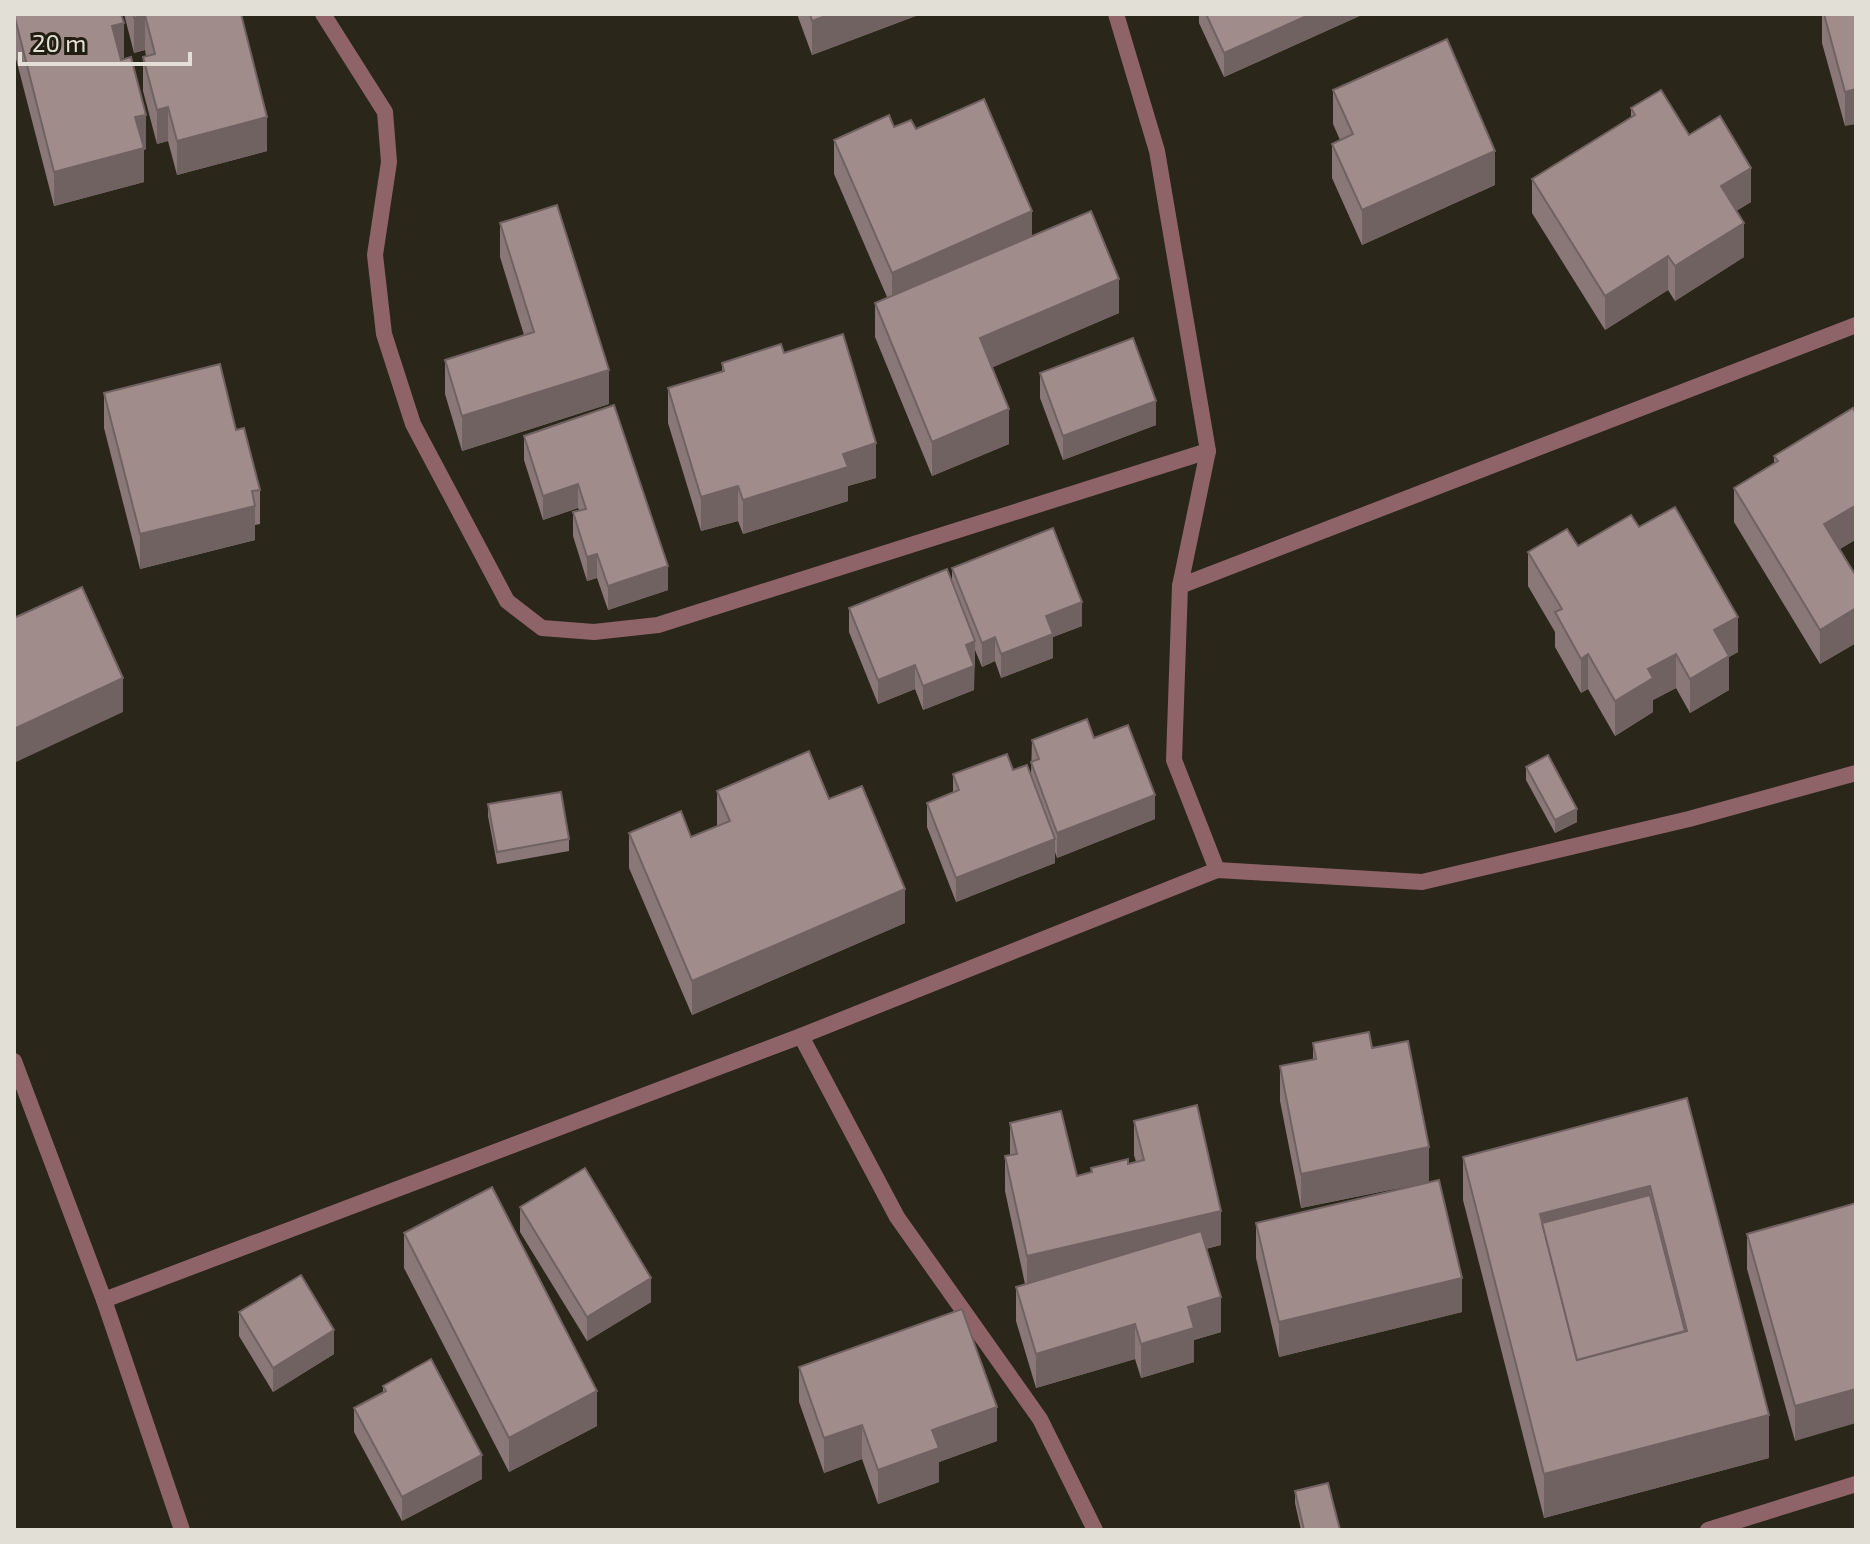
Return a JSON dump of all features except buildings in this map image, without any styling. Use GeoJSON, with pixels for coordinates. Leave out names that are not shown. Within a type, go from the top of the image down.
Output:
{"type":"FeatureCollection","features":[{"type":"Feature","properties":{"kind":"street"},"geometry":{"type":"LineString","coordinates":[[323,14],[385,112],[389,162],[375,255],[384,334],[413,424],[507,601],[542,628],[594,632],[658,625],[1208,451]]}},
{"type":"Feature","properties":{"kind":"street"},"geometry":{"type":"LineString","coordinates":[[1116,14],[1157,151],[1208,451],[1180,586],[1174,760],[1217,870]]}},
{"type":"Feature","properties":{"kind":"street"},"geometry":{"type":"LineString","coordinates":[[1180,586],[1856,325]]}},
{"type":"Feature","properties":{"kind":"street"},"geometry":{"type":"LineString","coordinates":[[104,1300],[801,1036],[1217,870],[1422,882],[1689,819],[1856,773]]}},
{"type":"Feature","properties":{"kind":"street"},"geometry":{"type":"LineString","coordinates":[[801,1036],[897,1217],[1040,1419],[1095,1530]]}},
{"type":"Feature","properties":{"kind":"street"},"geometry":{"type":"LineString","coordinates":[[14,1061],[104,1300],[182,1530]]}},
{"type":"Feature","properties":{"kind":"street"},"geometry":{"type":"LineString","coordinates":[[1708,1530],[1856,1484]]}}]}
